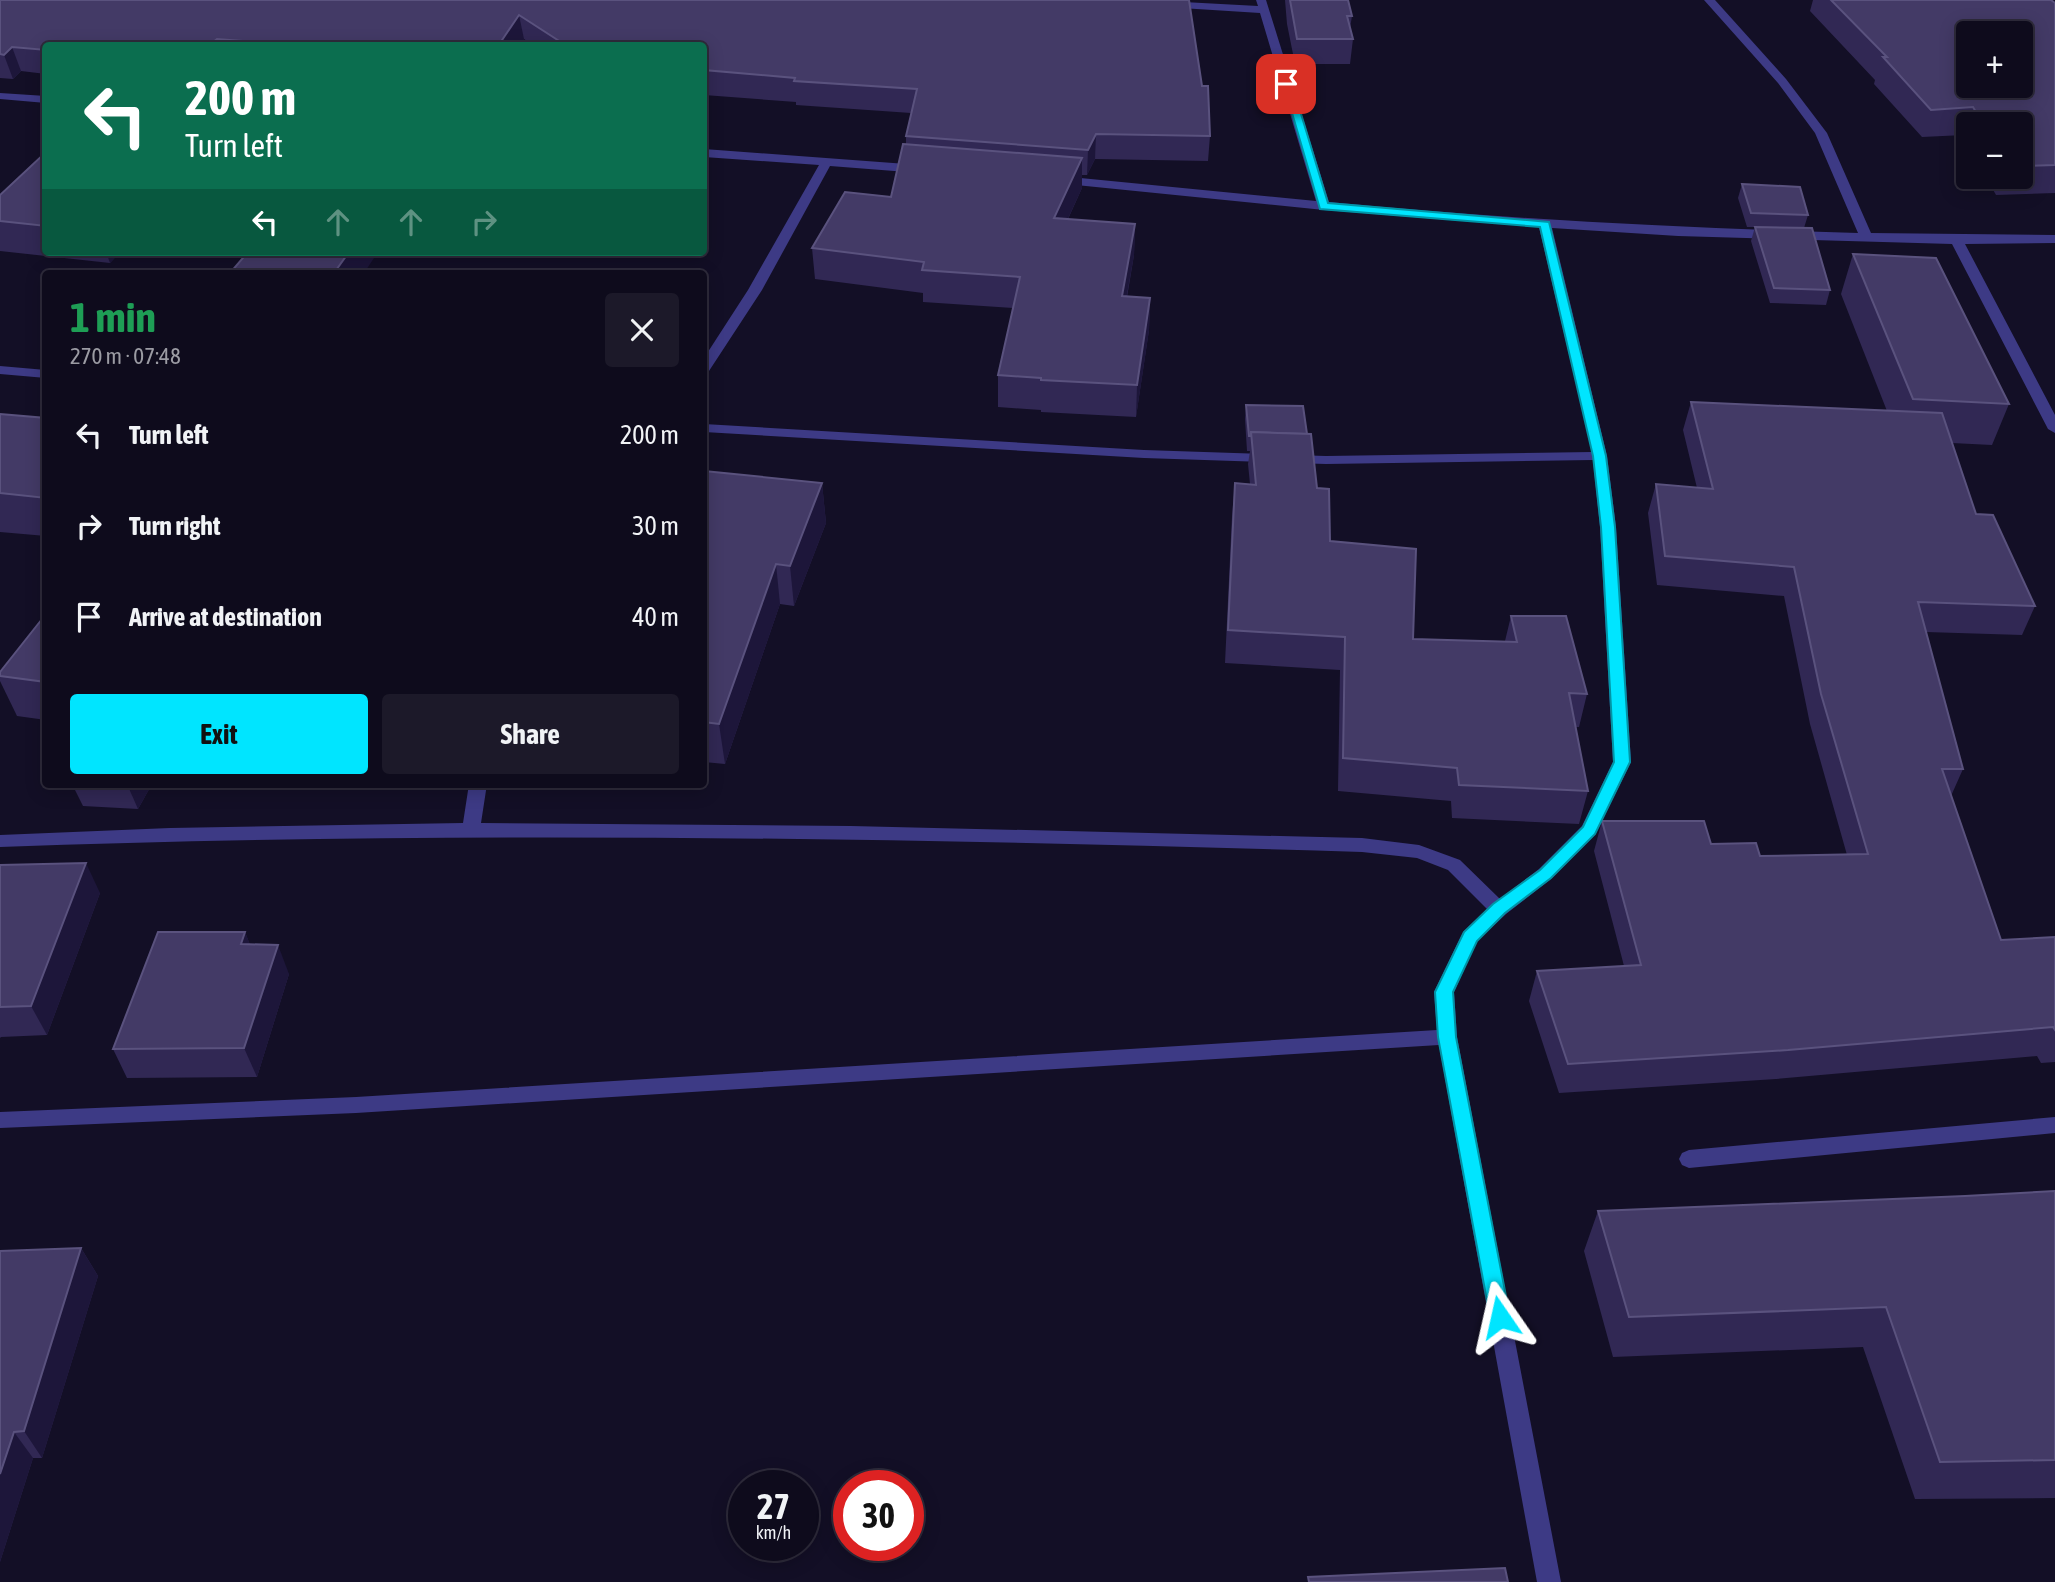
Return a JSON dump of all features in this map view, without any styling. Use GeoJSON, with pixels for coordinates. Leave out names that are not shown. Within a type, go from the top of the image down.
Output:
{"type":"FeatureCollection","features":[{"type":"Feature","properties":{"kind":"street"},"geometry":{"type":"LineString","coordinates":[[1709,0],[1782,81],[1821,134],[1866,237]]}},
{"type":"Feature","properties":{"kind":"street"},"geometry":{"type":"LineString","coordinates":[[1148,3],[1262,5],[1324,206]]}},
{"type":"Feature","properties":{"kind":"street"},"geometry":{"type":"LineString","coordinates":[[0,96],[42,100]]}},
{"type":"Feature","properties":{"kind":"street"},"geometry":{"type":"LineString","coordinates":[[707,153],[933,170]]}},
{"type":"Feature","properties":{"kind":"street"},"geometry":{"type":"LineString","coordinates":[[707,363],[755,290],[826,163]]}},
{"type":"Feature","properties":{"kind":"street"},"geometry":{"type":"LineString","coordinates":[[1041,178],[1324,206],[1545,224],[1678,232],[1957,240],[2055,239]]}},
{"type":"Feature","properties":{"kind":"street"},"geometry":{"type":"LineString","coordinates":[[1545,224],[1600,456],[1609,540],[1622,762],[1589,830],[1545,874],[1499,909],[1470,937],[1444,992],[1447,1037],[1549,1582]]}},
{"type":"Feature","properties":{"kind":"street"},"geometry":{"type":"LineString","coordinates":[[1957,240],[2055,429]]}},
{"type":"Feature","properties":{"kind":"street"},"geometry":{"type":"LineString","coordinates":[[0,370],[42,374]]}},
{"type":"Feature","properties":{"kind":"street"},"geometry":{"type":"LineString","coordinates":[[707,428],[1130,453],[1326,460],[1600,456]]}},
{"type":"Feature","properties":{"kind":"street"},"geometry":{"type":"LineString","coordinates":[[471,828],[477,788]]}},
{"type":"Feature","properties":{"kind":"street"},"geometry":{"type":"LineString","coordinates":[[0,841],[156,834],[471,828],[929,832],[1362,845],[1419,852],[1454,865],[1499,909]]}},
{"type":"Feature","properties":{"kind":"street"},"geometry":{"type":"LineString","coordinates":[[0,1120],[356,1105],[1447,1037]]}},
{"type":"Feature","properties":{"kind":"street"},"geometry":{"type":"LineString","coordinates":[[1689,1158],[2055,1125]]}},
{"type":"Feature","properties":{"kind":"building"},"geometry":{"type":"Polygon","coordinates":[[[0,0],[1189,0],[1202,86],[1208,86],[1210,136],[1096,134],[1088,150],[906,136],[917,89],[794,81],[795,78],[707,70],[707,42],[561,42],[519,15],[501,42],[257,42],[217,39],[213,42],[42,42],[42,50],[12,47],[4,55],[0,54],[0,0]]]}},
{"type":"Feature","properties":{"kind":"building"},"geometry":{"type":"Polygon","coordinates":[[[1290,0],[1348,0],[1352,16],[1347,16],[1353,39],[1297,39],[1290,0]]]}},
{"type":"Feature","properties":{"kind":"building"},"geometry":{"type":"Polygon","coordinates":[[[1831,0],[2051,0],[2055,3],[2055,165],[2033,166],[2033,112],[1976,112],[1973,107],[1931,110],[1883,57],[1887,57],[1831,0]]]}},
{"type":"Feature","properties":{"kind":"building"},"geometry":{"type":"Polygon","coordinates":[[[903,144],[1082,158],[1054,218],[1135,224],[1122,296],[1150,298],[1137,385],[998,375],[1020,277],[922,270],[924,262],[812,248],[845,192],[891,197],[903,144]]]}},
{"type":"Feature","properties":{"kind":"building"},"geometry":{"type":"Polygon","coordinates":[[[42,156],[42,226],[0,221],[0,195],[42,156]]]}},
{"type":"Feature","properties":{"kind":"building"},"geometry":{"type":"Polygon","coordinates":[[[1742,184],[1800,187],[1808,215],[1751,213],[1742,184]]]}},
{"type":"Feature","properties":{"kind":"building"},"geometry":{"type":"Polygon","coordinates":[[[1755,227],[1812,228],[1830,290],[1774,288],[1755,227]]]}},
{"type":"Feature","properties":{"kind":"building"},"geometry":{"type":"Polygon","coordinates":[[[1853,254],[1936,258],[2009,404],[1913,399],[1853,254]]]}},
{"type":"Feature","properties":{"kind":"building"},"geometry":{"type":"Polygon","coordinates":[[[245,256],[346,256],[336,270],[233,270],[245,256]]]}},
{"type":"Feature","properties":{"kind":"building"},"geometry":{"type":"Polygon","coordinates":[[[1691,402],[1942,413],[1976,514],[1993,515],[2035,606],[1918,602],[1963,769],[1942,769],[2001,940],[2055,937],[2055,1030],[2053,1027],[1788,1050],[1568,1064],[1537,971],[1641,965],[1602,821],[1704,821],[1711,844],[1756,843],[1760,856],[1868,854],[1821,694],[1794,567],[1665,556],[1656,484],[1713,489],[1691,402]]]}},
{"type":"Feature","properties":{"kind":"building"},"geometry":{"type":"Polygon","coordinates":[[[1246,405],[1303,406],[1307,434],[1251,432],[1249,436],[1246,405]]]}},
{"type":"Feature","properties":{"kind":"building"},"geometry":{"type":"Polygon","coordinates":[[[0,414],[42,418],[42,498],[0,493],[0,414]]]}},
{"type":"Feature","properties":{"kind":"building"},"geometry":{"type":"Polygon","coordinates":[[[1251,432],[1311,434],[1317,488],[1329,489],[1330,541],[1416,549],[1413,639],[1517,642],[1511,616],[1566,616],[1587,694],[1569,693],[1588,791],[1459,785],[1457,768],[1343,758],[1345,637],[1228,630],[1235,483],[1256,485],[1251,432]]]}},
{"type":"Feature","properties":{"kind":"building"},"geometry":{"type":"Polygon","coordinates":[[[707,471],[822,483],[790,566],[776,564],[719,724],[707,722],[707,471]]]}},
{"type":"Feature","properties":{"kind":"building"},"geometry":{"type":"Polygon","coordinates":[[[42,619],[42,681],[0,676],[0,672],[42,619]]]}},
{"type":"Feature","properties":{"kind":"building"},"geometry":{"type":"Polygon","coordinates":[[[86,863],[31,1006],[0,1007],[0,865],[86,863]]]}},
{"type":"Feature","properties":{"kind":"building"},"geometry":{"type":"Polygon","coordinates":[[[158,932],[245,932],[241,944],[278,945],[244,1048],[113,1049],[158,932]]]}},
{"type":"Feature","properties":{"kind":"building"},"geometry":{"type":"Polygon","coordinates":[[[2055,1191],[2055,1460],[1940,1462],[1886,1307],[1629,1317],[1598,1211],[1965,1196],[2055,1191]]]}},
{"type":"Feature","properties":{"kind":"building"},"geometry":{"type":"Polygon","coordinates":[[[81,1248],[24,1431],[14,1432],[0,1474],[0,1251],[81,1248]]]}},
{"type":"Feature","properties":{"kind":"building"},"geometry":{"type":"Polygon","coordinates":[[[1505,1568],[1508,1582],[1309,1582],[1308,1577],[1505,1568]]]}},
{"type":"Feature","properties":{"kind":"route"},"geometry":{"type":"LineString","coordinates":[[1286,84],[1324,206],[1545,224],[1600,456],[1608,527],[1622,762],[1589,830],[1545,874],[1499,909],[1470,937],[1444,992],[1447,1037],[1500,1317]]}}]}
